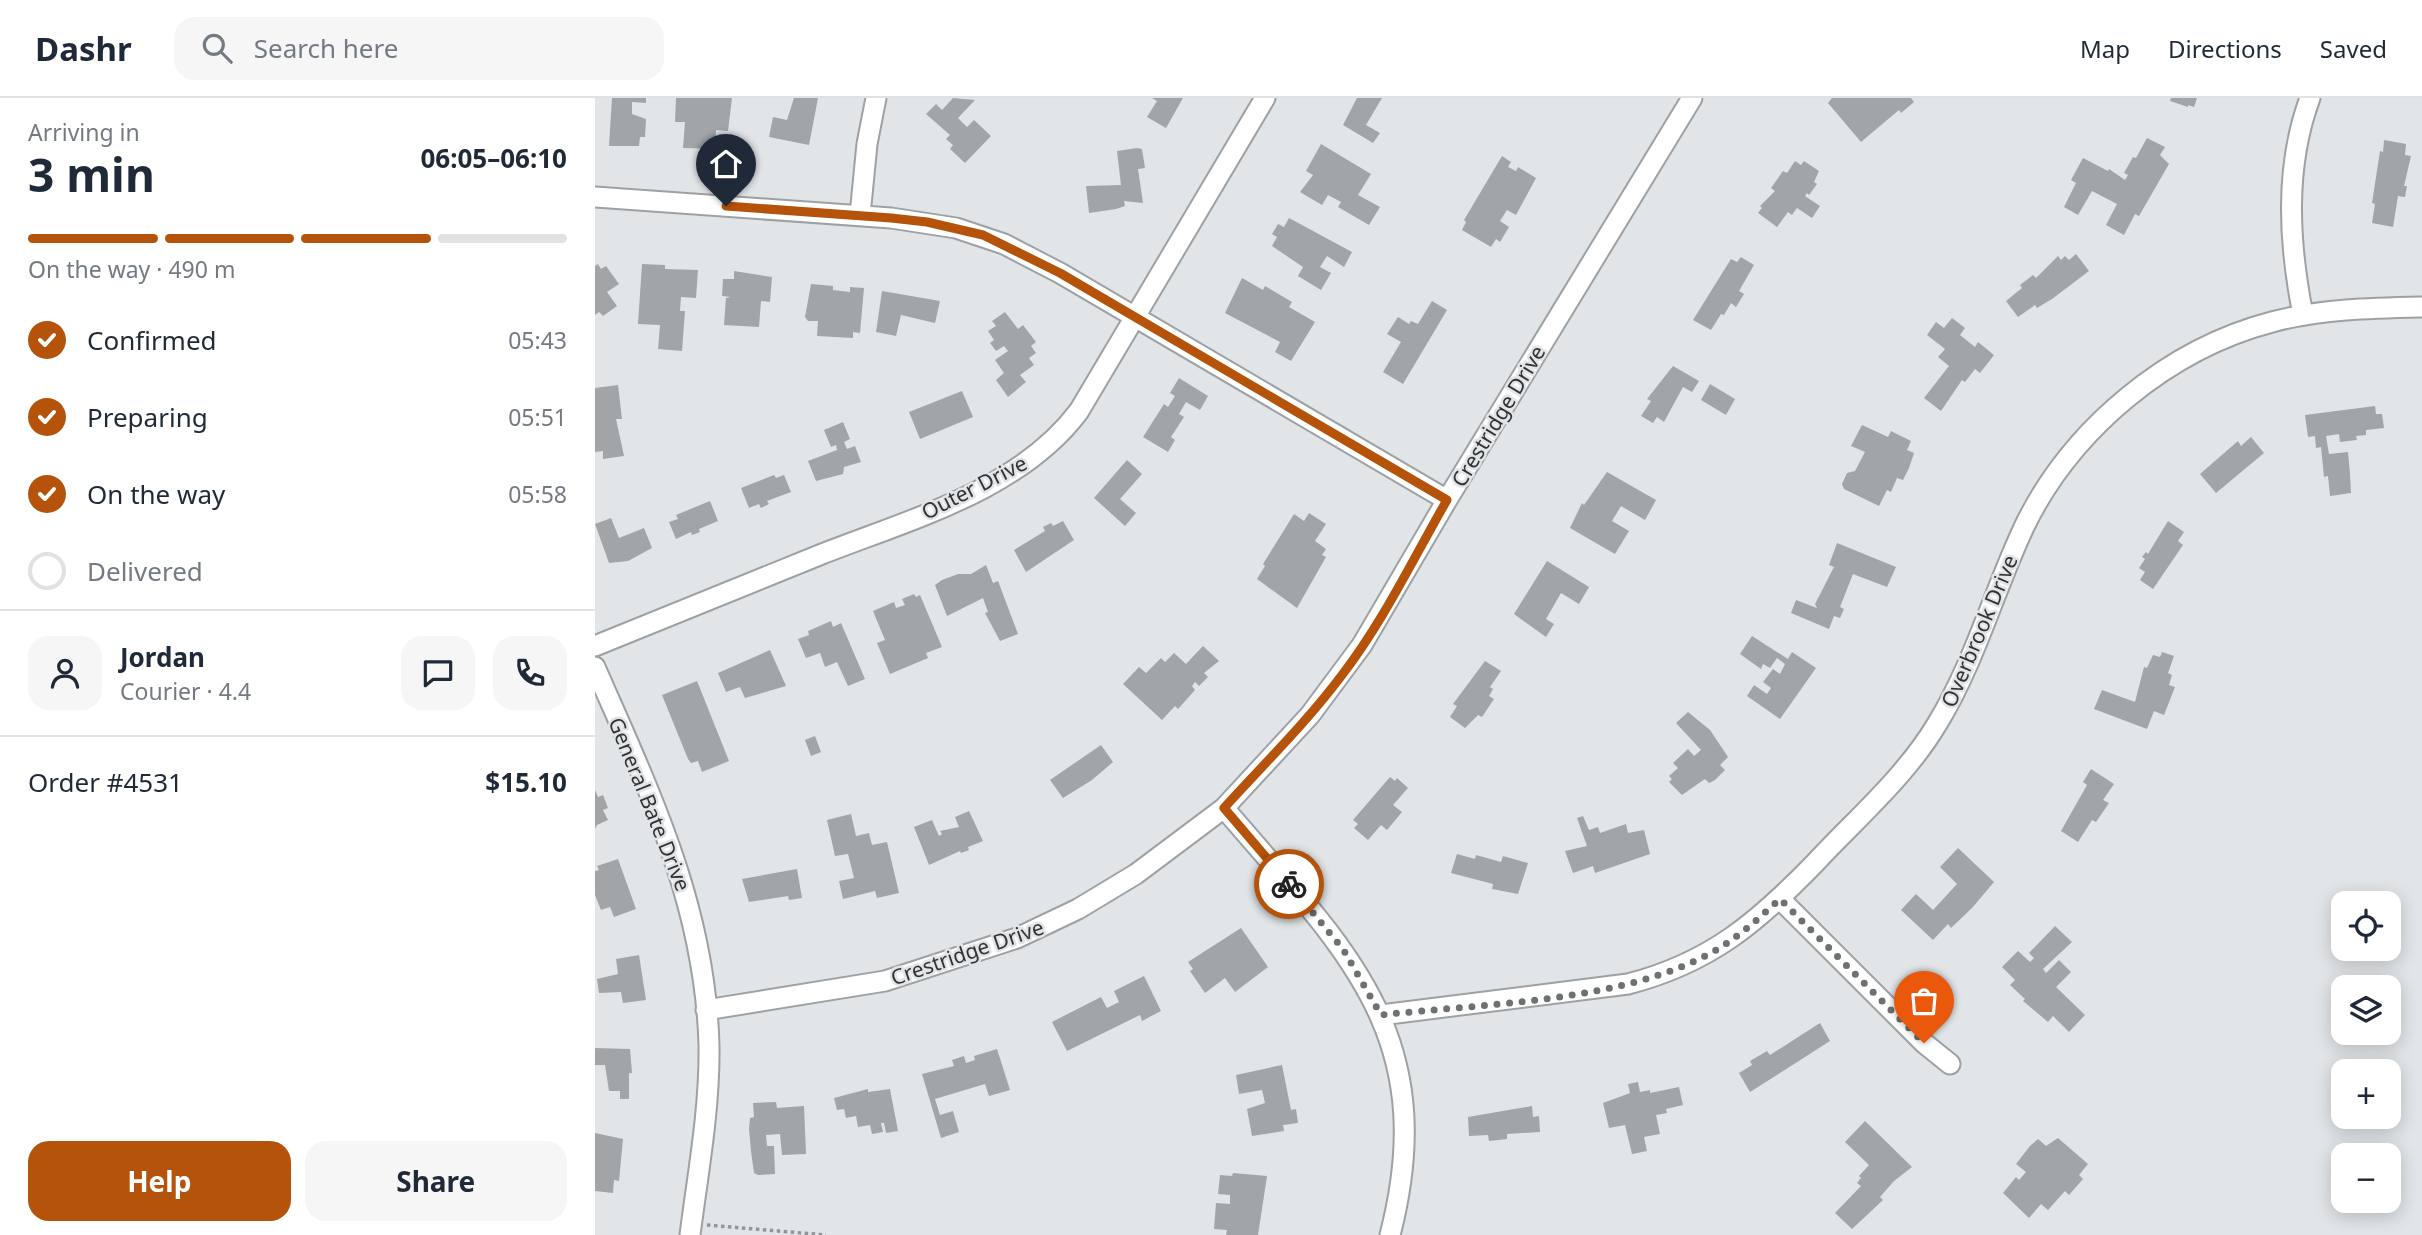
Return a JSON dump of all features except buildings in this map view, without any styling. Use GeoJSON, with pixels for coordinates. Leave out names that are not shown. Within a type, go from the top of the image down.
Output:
{"type":"FeatureCollection","features":[{"type":"Feature","properties":{"kind":"street"},"geometry":{"type":"LineString","coordinates":[[860,215],[866,154],[876,98]]}},
{"type":"Feature","properties":{"kind":"street","name":"Outer Drive"},"geometry":{"type":"LineString","coordinates":[[595,646],[961,498],[1028,461],[1067,427],[1135,319],[1265,98]]}},
{"type":"Feature","properties":{"kind":"street","name":"Crestridge Drive"},"geometry":{"type":"LineString","coordinates":[[706,1010],[885,981],[1017,938],[1079,909],[1112,889],[1224,808],[1293,734],[1343,673],[1380,617],[1447,500],[1692,98]]}},
{"type":"Feature","properties":{"kind":"street"},"geometry":{"type":"LineString","coordinates":[[2303,316],[2293,248],[2291,200],[2299,136],[2310,98]]}},
{"type":"Feature","properties":{"kind":"street"},"geometry":{"type":"LineString","coordinates":[[595,197],[860,215],[927,222],[983,235],[1060,273],[1447,500]]}},
{"type":"Feature","properties":{"kind":"street","name":"Overbrook Drive"},"geometry":{"type":"LineString","coordinates":[[1381,1015],[1575,993],[1655,977],[1719,948],[1780,899],[1888,787],[1929,738],[1964,673],[2003,574],[2033,510],[2089,433],[2131,396],[2190,356],[2244,330],[2303,316],[2422,307]]}},
{"type":"Feature","properties":{"kind":"street","name":"General Bate Drive"},"geometry":{"type":"LineString","coordinates":[[595,667],[645,782],[686,890],[697,936],[706,1010],[708,1090],[691,1229]]}},
{"type":"Feature","properties":{"kind":"street"},"geometry":{"type":"LineString","coordinates":[[1224,808],[1343,949],[1381,1015],[1394,1056],[1403,1105],[1402,1173],[1390,1235]]}},
{"type":"Feature","properties":{"kind":"street"},"geometry":{"type":"LineString","coordinates":[[1780,899],[1924,1043],[1949,1064]]}},
{"type":"Feature","properties":{"kind":"path"},"geometry":{"type":"LineString","coordinates":[[691,1229],[826,1235]]}},
{"type":"Feature","properties":{"kind":"way so far"},"geometry":{"type":"LineString","coordinates":[[1289,884],[1343,949],[1381,1015],[1575,993],[1627,985],[1655,977],[1719,948],[1780,899],[1924,1043]]}},
{"type":"Feature","properties":{"kind":"route"},"geometry":{"type":"LineString","coordinates":[[726,206],[927,222],[983,235],[1060,273],[1447,500],[1380,617],[1343,673],[1282,747],[1224,808],[1289,884]]}}]}
